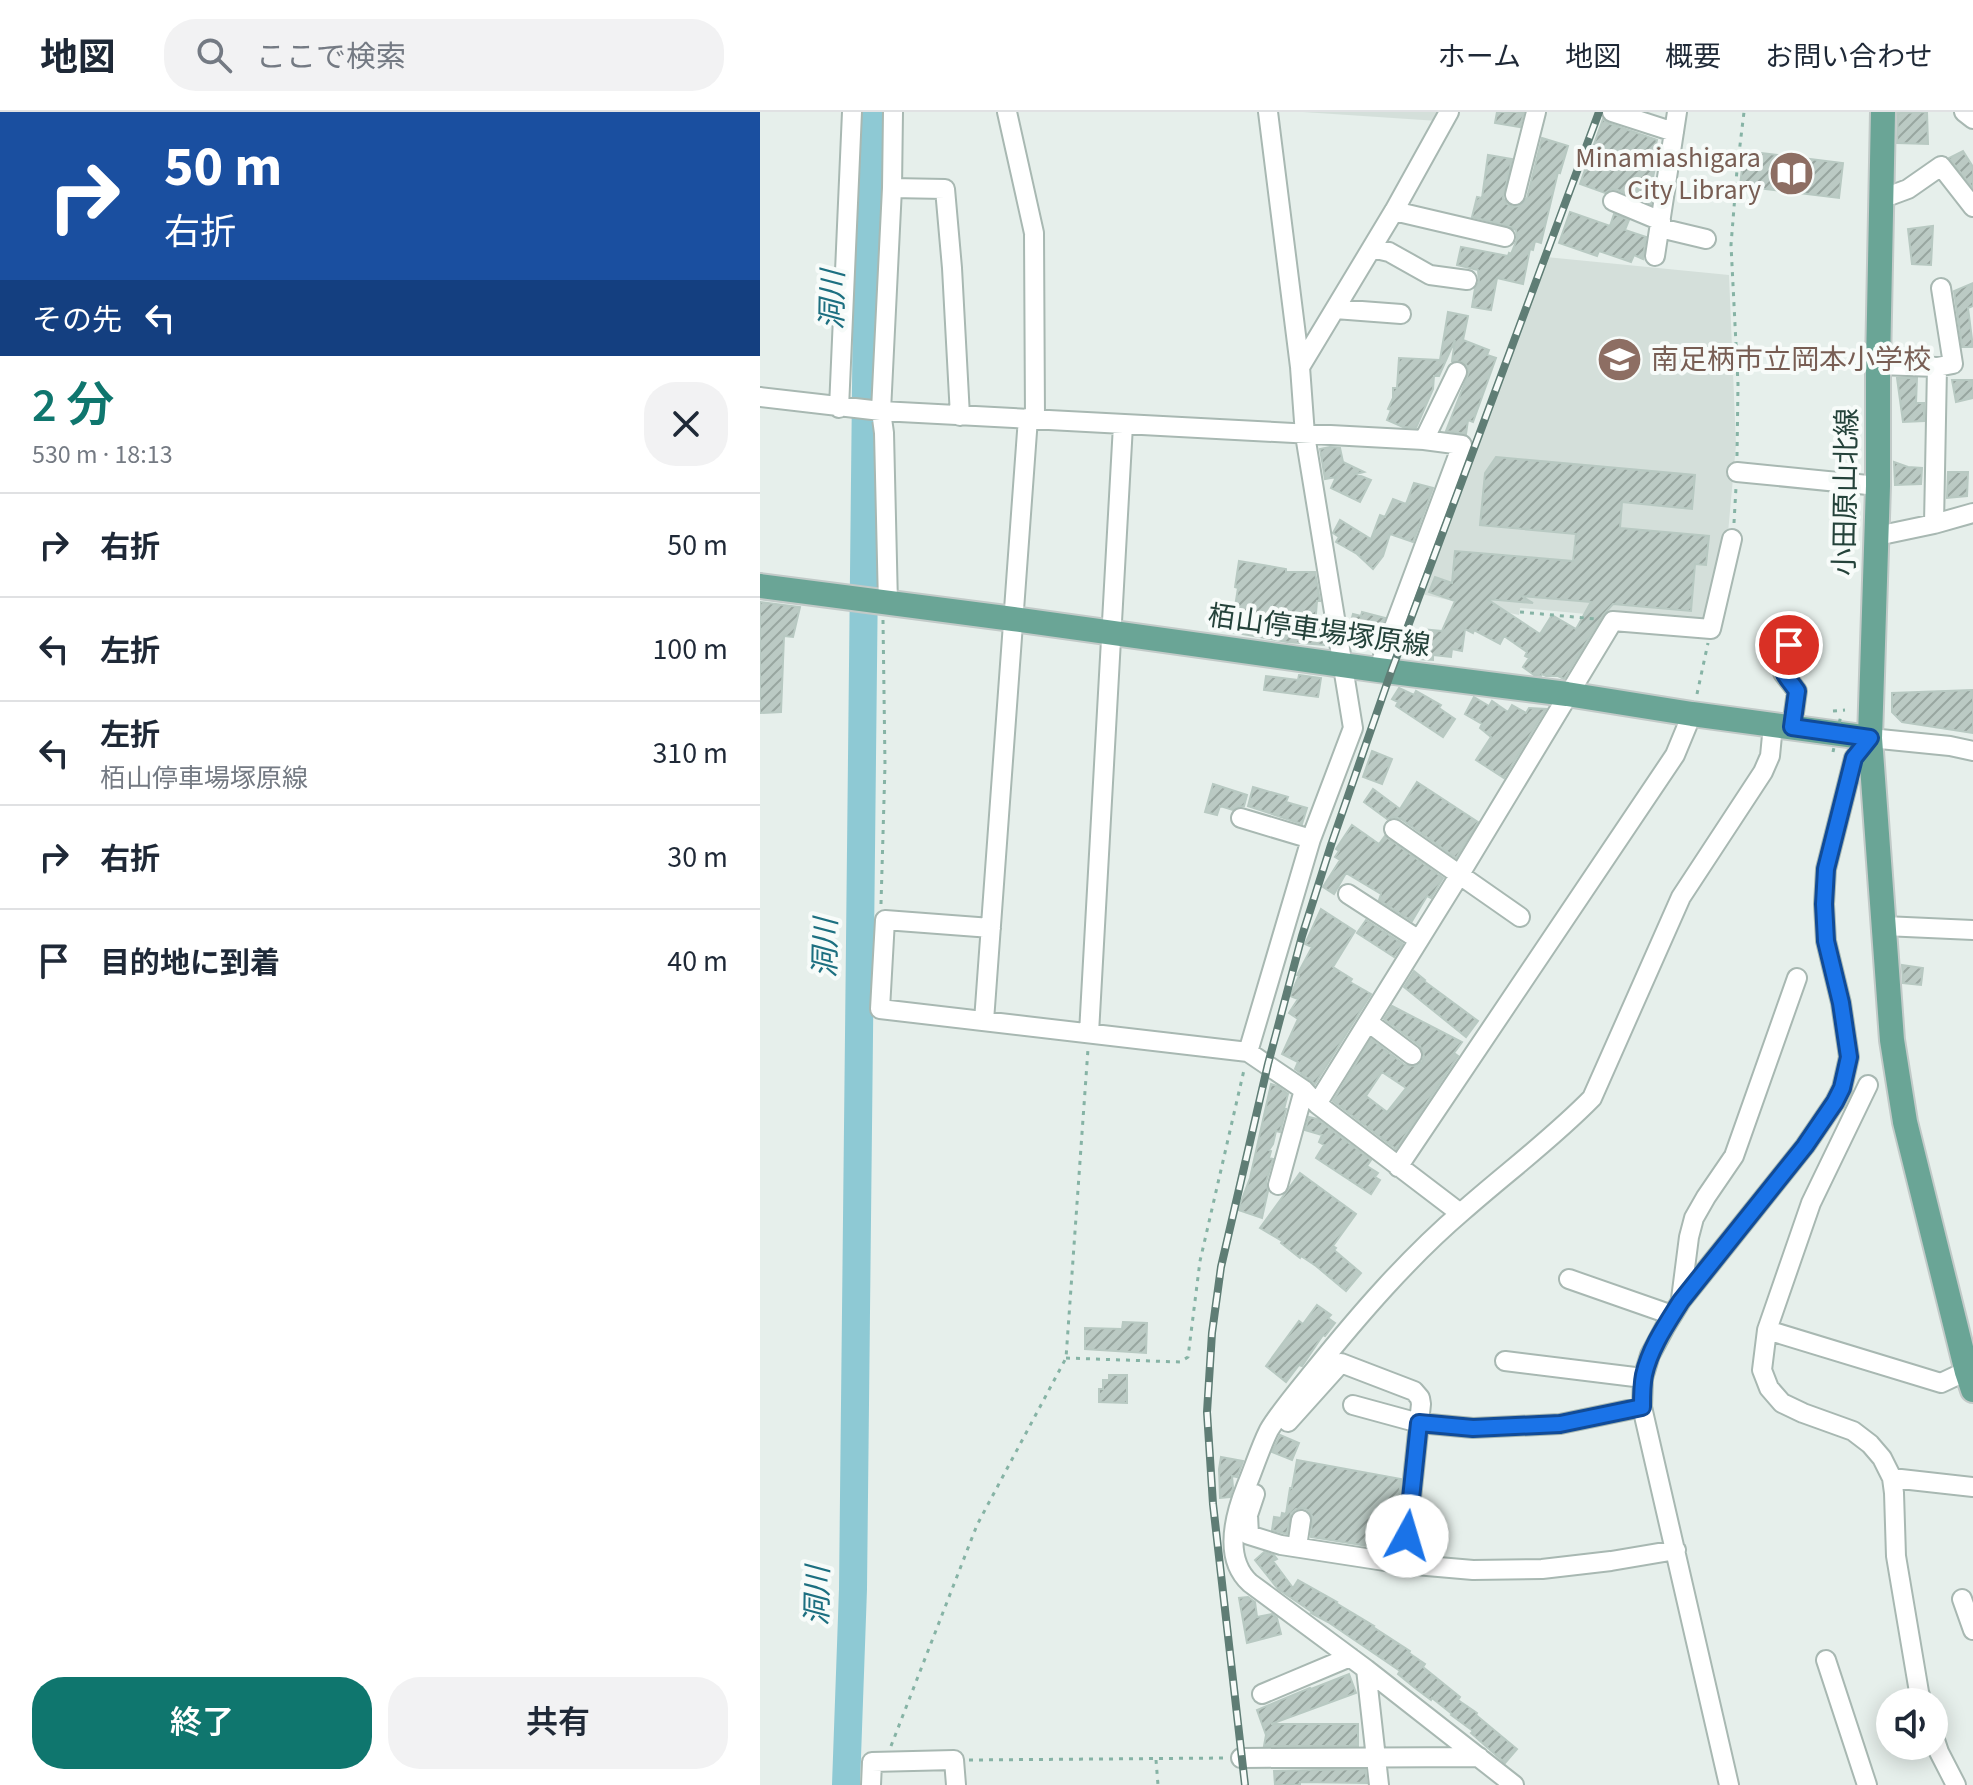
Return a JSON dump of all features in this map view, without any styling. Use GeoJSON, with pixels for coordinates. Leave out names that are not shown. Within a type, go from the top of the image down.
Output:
{"type":"FeatureCollection","features":[{"type":"Feature","properties":{"kind":"main road","name":"小田原山北線"},"geometry":{"type":"LineString","coordinates":[[1883,112],[1877,536],[1870,738],[1892,1040],[1900,1092],[1971,1377]]}},
{"type":"Feature","properties":{"kind":"main road","name":"栢山停車場塚原線"},"geometry":{"type":"LineString","coordinates":[[760,586],[1567,694],[1870,738]]}},
{"type":"Feature","properties":{"kind":"street"},"geometry":{"type":"LineString","coordinates":[[839,408],[852,112]]}},
{"type":"Feature","properties":{"kind":"street"},"geometry":{"type":"LineString","coordinates":[[888,604],[881,411],[893,112]]}},
{"type":"Feature","properties":{"kind":"street"},"geometry":{"type":"LineString","coordinates":[[984,1021],[1013,619],[1032,418],[1034,233],[1007,112]]}},
{"type":"Feature","properties":{"kind":"street"},"geometry":{"type":"LineString","coordinates":[[1248,1052],[1311,839],[1353,728],[1305,435],[1300,367],[1268,112]]}},
{"type":"Feature","properties":{"kind":"street"},"geometry":{"type":"LineString","coordinates":[[1300,367],[1394,211],[1449,112]]}},
{"type":"Feature","properties":{"kind":"street"},"geometry":{"type":"LineString","coordinates":[[1515,195],[1536,112]]}},
{"type":"Feature","properties":{"kind":"street"},"geometry":{"type":"LineString","coordinates":[[1612,112],[1674,132]]}},
{"type":"Feature","properties":{"kind":"street"},"geometry":{"type":"LineString","coordinates":[[1655,256],[1677,112]]}},
{"type":"Feature","properties":{"kind":"street"},"geometry":{"type":"LineString","coordinates":[[1964,112],[1973,119]]}},
{"type":"Feature","properties":{"kind":"street"},"geometry":{"type":"LineString","coordinates":[[1881,199],[1908,189],[1941,166],[1973,207]]}},
{"type":"Feature","properties":{"kind":"street"},"geometry":{"type":"LineString","coordinates":[[892,188],[945,189],[960,416]]}},
{"type":"Feature","properties":{"kind":"street"},"geometry":{"type":"LineString","coordinates":[[1613,201],[1660,224],[1706,239]]}},
{"type":"Feature","properties":{"kind":"street"},"geometry":{"type":"LineString","coordinates":[[1394,211],[1505,237]]}},
{"type":"Feature","properties":{"kind":"street"},"geometry":{"type":"LineString","coordinates":[[1372,248],[1389,252],[1430,275],[1467,280]]}},
{"type":"Feature","properties":{"kind":"street"},"geometry":{"type":"LineString","coordinates":[[1878,365],[1937,367],[1953,364],[1941,288]]}},
{"type":"Feature","properties":{"kind":"street"},"geometry":{"type":"LineString","coordinates":[[1335,309],[1401,314]]}},
{"type":"Feature","properties":{"kind":"street"},"geometry":{"type":"LineString","coordinates":[[1934,524],[1937,367]]}},
{"type":"Feature","properties":{"kind":"street"},"geometry":{"type":"LineString","coordinates":[[1424,440],[1457,372]]}},
{"type":"Feature","properties":{"kind":"street"},"geometry":{"type":"LineString","coordinates":[[760,397],[881,411],[1424,440],[1462,445],[1378,670]]}},
{"type":"Feature","properties":{"kind":"street"},"geometry":{"type":"LineString","coordinates":[[1089,1033],[1123,425]]}},
{"type":"Feature","properties":{"kind":"street"},"geometry":{"type":"LineString","coordinates":[[1737,472],[1878,486]]}},
{"type":"Feature","properties":{"kind":"street"},"geometry":{"type":"LineString","coordinates":[[1877,536],[1973,513]]}},
{"type":"Feature","properties":{"kind":"street"},"geometry":{"type":"LineString","coordinates":[[1278,1185],[1310,1097],[1368,1022],[1613,621],[1711,629],[1732,539]]}},
{"type":"Feature","properties":{"kind":"street"},"geometry":{"type":"LineString","coordinates":[[1514,1785],[1240,1574],[1233,1529],[1236,1512],[1270,1429],[1343,1334],[1400,1271],[1460,1213],[1573,1118],[1592,1098],[1681,897],[1763,772],[1770,756],[1797,691],[1783,673],[1782,665],[1796,625]]}},
{"type":"Feature","properties":{"kind":"street"},"geometry":{"type":"LineString","coordinates":[[1398,1167],[1675,755],[1692,714]]}},
{"type":"Feature","properties":{"kind":"street"},"geometry":{"type":"LineString","coordinates":[[1729,1785],[1642,1407],[1643,1378],[1650,1355],[1677,1308],[1805,1146],[1842,1088],[1849,1057],[1841,1003],[1826,941],[1824,904],[1826,869],[1854,758],[1870,738],[1973,751]]}},
{"type":"Feature","properties":{"kind":"street"},"geometry":{"type":"LineString","coordinates":[[1241,818],[1311,839]]}},
{"type":"Feature","properties":{"kind":"street"},"geometry":{"type":"LineString","coordinates":[[1394,829],[1520,917]]}},
{"type":"Feature","properties":{"kind":"street"},"geometry":{"type":"LineString","coordinates":[[1348,894],[1419,940]]}},
{"type":"Feature","properties":{"kind":"street"},"geometry":{"type":"LineString","coordinates":[[991,928],[885,920],[880,1009],[1248,1052],[1460,1213]]}},
{"type":"Feature","properties":{"kind":"street"},"geometry":{"type":"LineString","coordinates":[[1884,926],[1973,930]]}},
{"type":"Feature","properties":{"kind":"street"},"geometry":{"type":"LineString","coordinates":[[1677,1308],[1694,1218],[1734,1156],[1797,978]]}},
{"type":"Feature","properties":{"kind":"street"},"geometry":{"type":"LineString","coordinates":[[1368,1022],[1412,1055]]}},
{"type":"Feature","properties":{"kind":"street"},"geometry":{"type":"LineString","coordinates":[[1868,1085],[1811,1203],[1767,1330],[1762,1370],[1769,1388],[1782,1403],[1853,1431],[1882,1458],[1892,1478],[1896,1556],[1918,1688]]}},
{"type":"Feature","properties":{"kind":"street"},"geometry":{"type":"LineString","coordinates":[[1569,1279],[1677,1308]]}},
{"type":"Feature","properties":{"kind":"street"},"geometry":{"type":"LineString","coordinates":[[1767,1330],[1941,1383],[1971,1377]]}},
{"type":"Feature","properties":{"kind":"street"},"geometry":{"type":"LineString","coordinates":[[1505,1361],[1643,1378]]}},
{"type":"Feature","properties":{"kind":"street"},"geometry":{"type":"LineString","coordinates":[[1270,1429],[1289,1421],[1341,1363],[1414,1391],[1421,1404],[1404,1564]]}},
{"type":"Feature","properties":{"kind":"street"},"geometry":{"type":"LineString","coordinates":[[1353,1405],[1419,1423],[1473,1428],[1560,1424],[1642,1407]]}},
{"type":"Feature","properties":{"kind":"street"},"geometry":{"type":"LineString","coordinates":[[1260,1453],[1268,1461],[1248,1515],[1249,1535],[1281,1545],[1404,1564],[1473,1570],[1542,1569],[1676,1550]]}},
{"type":"Feature","properties":{"kind":"street"},"geometry":{"type":"LineString","coordinates":[[1892,1478],[1973,1487]]}},
{"type":"Feature","properties":{"kind":"street"},"geometry":{"type":"LineString","coordinates":[[1297,1547],[1301,1520]]}},
{"type":"Feature","properties":{"kind":"street"},"geometry":{"type":"LineString","coordinates":[[1962,1599],[1973,1630]]}},
{"type":"Feature","properties":{"kind":"street"},"geometry":{"type":"LineString","coordinates":[[1262,1694],[1350,1657]]}},
{"type":"Feature","properties":{"kind":"street"},"geometry":{"type":"LineString","coordinates":[[1826,1660],[1867,1785]]}},
{"type":"Feature","properties":{"kind":"street"},"geometry":{"type":"LineString","coordinates":[[1366,1669],[1379,1785]]}},
{"type":"Feature","properties":{"kind":"street"},"geometry":{"type":"LineString","coordinates":[[1241,1758],[1479,1757]]}},
{"type":"Feature","properties":{"kind":"street"},"geometry":{"type":"LineString","coordinates":[[871,1785],[872,1762],[954,1760],[956,1785]]}},
{"type":"Feature","properties":{"kind":"street"},"geometry":{"type":"LineString","coordinates":[[1943,1760],[1956,1785]]}},
{"type":"Feature","properties":{"kind":"path"},"geometry":{"type":"LineString","coordinates":[[1732,539],[1737,472],[1738,384],[1731,245],[1744,112]]}},
{"type":"Feature","properties":{"kind":"path"},"geometry":{"type":"LineString","coordinates":[[885,920],[881,902],[885,765],[883,622],[888,604]]}},
{"type":"Feature","properties":{"kind":"path"},"geometry":{"type":"LineString","coordinates":[[1520,612],[1613,621]]}},
{"type":"Feature","properties":{"kind":"path"},"geometry":{"type":"LineString","coordinates":[[1692,714],[1711,629]]}},
{"type":"Feature","properties":{"kind":"path"},"geometry":{"type":"LineString","coordinates":[[1833,752],[1841,715]]}},
{"type":"Feature","properties":{"kind":"path"},"geometry":{"type":"LineString","coordinates":[[885,1762],[977,1525],[1066,1358],[1089,1033]]}},
{"type":"Feature","properties":{"kind":"path"},"geometry":{"type":"LineString","coordinates":[[1066,1358],[1180,1362],[1188,1357],[1200,1261],[1248,1052]]}},
{"type":"Feature","properties":{"kind":"path"},"geometry":{"type":"LineString","coordinates":[[954,1760],[1241,1758]]}},
{"type":"Feature","properties":{"kind":"path"},"geometry":{"type":"LineString","coordinates":[[1156,1760],[1158,1785]]}},
{"type":"Feature","properties":{"kind":"shaded area"},"geometry":{"type":"Polygon","coordinates":[[[1303,112],[1444,112],[1438,121],[1303,112]]]}},
{"type":"Feature","properties":{"kind":"shaded area","name":"南足柄市立岡本小学校"},"geometry":{"type":"Polygon","coordinates":[[[1546,257],[1729,275],[1736,445],[1727,544],[1706,625],[1520,608],[1519,615],[1421,594],[1546,257]]]}},
{"type":"Feature","properties":{"kind":"building"},"geometry":{"type":"Polygon","coordinates":[[[1497,112],[1524,112],[1520,127],[1495,123],[1497,112]]]}},
{"type":"Feature","properties":{"kind":"building"},"geometry":{"type":"Polygon","coordinates":[[[1927,112],[1928,144],[1897,143],[1898,113],[1927,112]]]}},
{"type":"Feature","properties":{"kind":"building"},"geometry":{"type":"Polygon","coordinates":[[[1603,119],[1657,140],[1656,144],[1660,145],[1649,197],[1652,198],[1651,204],[1618,190],[1611,189],[1605,193],[1580,184],[1603,119]]]}},
{"type":"Feature","properties":{"kind":"building"},"geometry":{"type":"Polygon","coordinates":[[[1542,138],[1568,146],[1558,172],[1541,243],[1535,241],[1533,250],[1530,249],[1523,284],[1497,278],[1491,310],[1472,307],[1479,282],[1478,270],[1457,265],[1461,247],[1508,256],[1517,239],[1516,230],[1508,226],[1472,217],[1477,197],[1482,198],[1488,155],[1512,159],[1503,198],[1513,207],[1519,206],[1527,198],[1542,138]]]}},
{"type":"Feature","properties":{"kind":"building","name":"Minamiashigara City Library"},"geometry":{"type":"Polygon","coordinates":[[[1744,151],[1843,163],[1839,198],[1740,186],[1744,151]]]}},
{"type":"Feature","properties":{"kind":"building"},"geometry":{"type":"Polygon","coordinates":[[[1963,151],[1973,167],[1973,188],[1949,158],[1963,151]]]}},
{"type":"Feature","properties":{"kind":"building"},"geometry":{"type":"Polygon","coordinates":[[[1570,212],[1610,226],[1614,214],[1629,220],[1625,230],[1646,237],[1643,259],[1634,255],[1631,262],[1599,251],[1597,256],[1559,243],[1570,212]]]}},
{"type":"Feature","properties":{"kind":"building"},"geometry":{"type":"Polygon","coordinates":[[[1933,226],[1931,265],[1912,264],[1908,229],[1933,226]]]}},
{"type":"Feature","properties":{"kind":"building"},"geometry":{"type":"Polygon","coordinates":[[[1973,283],[1973,306],[1968,308],[1973,347],[1962,347],[1954,291],[1973,283]]]}},
{"type":"Feature","properties":{"kind":"building"},"geometry":{"type":"Polygon","coordinates":[[[1448,312],[1468,316],[1463,340],[1489,350],[1487,355],[1496,358],[1473,422],[1468,420],[1466,434],[1446,431],[1469,372],[1463,362],[1452,361],[1455,340],[1439,376],[1434,376],[1433,389],[1416,428],[1403,427],[1387,420],[1393,388],[1397,388],[1399,358],[1440,360],[1448,312]]]}},
{"type":"Feature","properties":{"kind":"building"},"geometry":{"type":"Polygon","coordinates":[[[1897,378],[1917,378],[1916,403],[1924,403],[1924,421],[1903,422],[1897,378]]]}},
{"type":"Feature","properties":{"kind":"building"},"geometry":{"type":"Polygon","coordinates":[[[1952,380],[1973,380],[1973,398],[1956,402],[1952,380]]]}},
{"type":"Feature","properties":{"kind":"building"},"geometry":{"type":"Polygon","coordinates":[[[1340,448],[1343,462],[1364,472],[1356,474],[1371,480],[1360,502],[1331,488],[1336,477],[1325,479],[1320,449],[1340,448]]]}},
{"type":"Feature","properties":{"kind":"building"},"geometry":{"type":"Polygon","coordinates":[[[1496,457],[1695,475],[1692,509],[1622,502],[1620,528],[1709,536],[1706,565],[1695,564],[1691,611],[1613,604],[1564,679],[1534,675],[1523,667],[1529,658],[1525,656],[1527,652],[1504,636],[1500,644],[1474,630],[1473,633],[1465,629],[1462,651],[1452,649],[1451,657],[1433,655],[1433,660],[1419,659],[1422,629],[1442,631],[1455,601],[1429,592],[1435,577],[1452,583],[1455,551],[1573,561],[1576,534],[1480,525],[1485,473],[1496,457]],[[1521,596],[1533,603],[1487,599],[1540,634],[1552,615],[1576,629],[1591,602],[1521,596]]]}},
{"type":"Feature","properties":{"kind":"building"},"geometry":{"type":"Polygon","coordinates":[[[1894,462],[1922,468],[1921,484],[1895,485],[1894,462]]]}},
{"type":"Feature","properties":{"kind":"building"},"geometry":{"type":"Polygon","coordinates":[[[1948,472],[1968,472],[1967,496],[1947,498],[1948,472]]]}},
{"type":"Feature","properties":{"kind":"building"},"geometry":{"type":"Polygon","coordinates":[[[1414,483],[1433,488],[1413,542],[1390,534],[1383,556],[1373,569],[1357,554],[1336,542],[1339,537],[1333,533],[1340,520],[1371,539],[1380,515],[1385,517],[1393,499],[1406,504],[1414,483]]]}},
{"type":"Feature","properties":{"kind":"building"},"geometry":{"type":"Polygon","coordinates":[[[1239,561],[1286,569],[1286,572],[1315,572],[1320,601],[1317,601],[1315,626],[1324,627],[1324,645],[1231,632],[1239,561]]]}},
{"type":"Feature","properties":{"kind":"building"},"geometry":{"type":"Polygon","coordinates":[[[760,602],[800,607],[793,637],[784,636],[781,712],[760,713],[760,602]]]}},
{"type":"Feature","properties":{"kind":"building"},"geometry":{"type":"Polygon","coordinates":[[[1362,612],[1385,618],[1378,634],[1374,633],[1371,646],[1353,642],[1356,630],[1349,628],[1353,614],[1361,616],[1362,612]]]}},
{"type":"Feature","properties":{"kind":"building"},"geometry":{"type":"Polygon","coordinates":[[[1299,675],[1321,678],[1318,697],[1264,690],[1266,676],[1298,680],[1299,675]]]}},
{"type":"Feature","properties":{"kind":"building"},"geometry":{"type":"Polygon","coordinates":[[[1399,688],[1414,695],[1416,691],[1441,705],[1439,708],[1455,719],[1443,737],[1396,706],[1398,702],[1392,699],[1399,688]]]}},
{"type":"Feature","properties":{"kind":"building"},"geometry":{"type":"Polygon","coordinates":[[[1973,690],[1973,733],[1902,722],[1892,712],[1892,693],[1973,690]]]}},
{"type":"Feature","properties":{"kind":"building"},"geometry":{"type":"Polygon","coordinates":[[[1474,697],[1489,706],[1492,701],[1508,712],[1512,705],[1526,713],[1529,708],[1546,709],[1504,778],[1476,760],[1491,737],[1480,728],[1482,724],[1465,714],[1474,697]]]}},
{"type":"Feature","properties":{"kind":"building"},"geometry":{"type":"Polygon","coordinates":[[[1372,751],[1392,759],[1382,784],[1363,777],[1372,751]]]}},
{"type":"Feature","properties":{"kind":"building"},"geometry":{"type":"Polygon","coordinates":[[[1417,782],[1478,822],[1456,858],[1401,819],[1387,819],[1364,802],[1373,789],[1400,809],[1417,782]]]}},
{"type":"Feature","properties":{"kind":"building"},"geometry":{"type":"Polygon","coordinates":[[[1213,784],[1247,795],[1244,806],[1233,810],[1220,806],[1217,815],[1205,812],[1213,784]]]}},
{"type":"Feature","properties":{"kind":"building"},"geometry":{"type":"Polygon","coordinates":[[[1253,787],[1288,797],[1286,802],[1307,808],[1302,824],[1248,806],[1253,787]]]}},
{"type":"Feature","properties":{"kind":"building"},"geometry":{"type":"Polygon","coordinates":[[[1352,825],[1379,844],[1385,836],[1443,878],[1431,898],[1427,896],[1412,921],[1379,900],[1381,894],[1346,873],[1334,894],[1323,887],[1340,860],[1335,857],[1339,851],[1336,849],[1352,825]]]}},
{"type":"Feature","properties":{"kind":"building"},"geometry":{"type":"Polygon","coordinates":[[[1321,909],[1355,931],[1333,967],[1371,994],[1315,1084],[1295,1069],[1298,1062],[1282,1054],[1298,1019],[1289,1013],[1298,999],[1290,996],[1312,947],[1305,944],[1321,909]]]}},
{"type":"Feature","properties":{"kind":"building"},"geometry":{"type":"Polygon","coordinates":[[[1366,920],[1403,944],[1394,957],[1357,933],[1366,920]]]}},
{"type":"Feature","properties":{"kind":"building"},"geometry":{"type":"Polygon","coordinates":[[[1902,965],[1923,968],[1921,985],[1903,983],[1902,965]]]}},
{"type":"Feature","properties":{"kind":"building"},"geometry":{"type":"Polygon","coordinates":[[[1414,971],[1478,1021],[1466,1037],[1404,987],[1414,971]]]}},
{"type":"Feature","properties":{"kind":"building"},"geometry":{"type":"Polygon","coordinates":[[[1392,1006],[1462,1042],[1454,1053],[1458,1056],[1396,1149],[1333,1101],[1371,1039],[1405,1065],[1416,1066],[1422,1062],[1424,1056],[1420,1046],[1384,1019],[1392,1006]],[[1382,1072],[1366,1096],[1387,1112],[1406,1088],[1382,1072]]]}},
{"type":"Feature","properties":{"kind":"building"},"geometry":{"type":"Polygon","coordinates":[[[1271,1084],[1288,1094],[1280,1132],[1276,1131],[1269,1150],[1269,1158],[1273,1159],[1266,1182],[1268,1191],[1262,1218],[1238,1210],[1250,1178],[1271,1084]]]}},
{"type":"Feature","properties":{"kind":"building"},"geometry":{"type":"Polygon","coordinates":[[[1309,1117],[1317,1119],[1371,1160],[1367,1166],[1378,1173],[1375,1177],[1380,1180],[1371,1194],[1316,1158],[1324,1145],[1319,1142],[1322,1135],[1305,1130],[1309,1117]]]}},
{"type":"Feature","properties":{"kind":"building"},"geometry":{"type":"Polygon","coordinates":[[[1300,1173],[1356,1214],[1333,1246],[1361,1273],[1346,1291],[1282,1241],[1260,1228],[1300,1173]]]}},
{"type":"Feature","properties":{"kind":"building"},"geometry":{"type":"Polygon","coordinates":[[[1317,1305],[1331,1315],[1328,1318],[1335,1323],[1286,1382],[1266,1366],[1299,1321],[1303,1324],[1317,1305]]]}},
{"type":"Feature","properties":{"kind":"building"},"geometry":{"type":"Polygon","coordinates":[[[1123,1322],[1147,1323],[1146,1353],[1085,1349],[1085,1328],[1122,1329],[1123,1322]]]}},
{"type":"Feature","properties":{"kind":"building"},"geometry":{"type":"Polygon","coordinates":[[[1109,1375],[1127,1375],[1127,1403],[1099,1402],[1099,1389],[1103,1389],[1103,1380],[1109,1380],[1109,1375]]]}},
{"type":"Feature","properties":{"kind":"building"},"geometry":{"type":"Polygon","coordinates":[[[1280,1435],[1299,1443],[1292,1460],[1272,1452],[1280,1435]]]}},
{"type":"Feature","properties":{"kind":"building"},"geometry":{"type":"Polygon","coordinates":[[[1221,1457],[1243,1461],[1237,1477],[1232,1476],[1230,1497],[1220,1498],[1219,1469],[1221,1457]]]}},
{"type":"Feature","properties":{"kind":"building"},"geometry":{"type":"Polygon","coordinates":[[[1297,1460],[1401,1479],[1393,1550],[1311,1537],[1312,1516],[1304,1508],[1291,1513],[1287,1534],[1272,1530],[1274,1517],[1281,1518],[1282,1513],[1286,1514],[1297,1460]]]}},
{"type":"Feature","properties":{"kind":"building"},"geometry":{"type":"Polygon","coordinates":[[[1264,1552],[1274,1555],[1277,1559],[1273,1561],[1293,1588],[1298,1580],[1410,1651],[1425,1664],[1423,1667],[1460,1697],[1458,1700],[1517,1749],[1505,1763],[1471,1733],[1473,1731],[1398,1674],[1400,1671],[1278,1589],[1255,1560],[1264,1552]]]}},
{"type":"Feature","properties":{"kind":"building"},"geometry":{"type":"Polygon","coordinates":[[[1248,1597],[1255,1602],[1257,1617],[1272,1614],[1277,1618],[1281,1634],[1247,1643],[1239,1598],[1248,1597]]]}},
{"type":"Feature","properties":{"kind":"building"},"geometry":{"type":"Polygon","coordinates":[[[1349,1674],[1356,1693],[1271,1724],[1358,1724],[1358,1746],[1264,1746],[1266,1735],[1257,1710],[1349,1674]]]}},
{"type":"Feature","properties":{"kind":"building"},"geometry":{"type":"Polygon","coordinates":[[[1365,1769],[1367,1783],[1300,1782],[1300,1785],[1275,1785],[1274,1771],[1365,1769]]]}},
{"type":"Feature","properties":{"kind":"waterway","name":"洞川"},"geometry":{"type":"LineString","coordinates":[[846,1785],[853,1589],[869,112]]}},
{"type":"Feature","properties":{"kind":"railway"},"geometry":{"type":"LineString","coordinates":[[1245,1785],[1213,1504],[1207,1412],[1212,1333],[1221,1267],[1268,1064],[1302,936],[1331,845],[1391,672],[1599,112]]}},
{"type":"Feature","properties":{"kind":"place","name":"Minamiashigara City Library"},"geometry":{"type":"Point","coordinates":[1792,174]}},
{"type":"Feature","properties":{"kind":"place","name":"南足柄市立岡本小学校"},"geometry":{"type":"Point","coordinates":[1620,360]}},
{"type":"Feature","properties":{"kind":"route"},"geometry":{"type":"LineString","coordinates":[[1407,1536],[1419,1423],[1473,1428],[1560,1424],[1642,1407],[1643,1378],[1650,1355],[1672,1315],[1805,1146],[1842,1088],[1849,1057],[1841,1003],[1826,941],[1826,869],[1854,758],[1870,738],[1792,727],[1797,691],[1783,673],[1782,665],[1789,645]]}}]}
